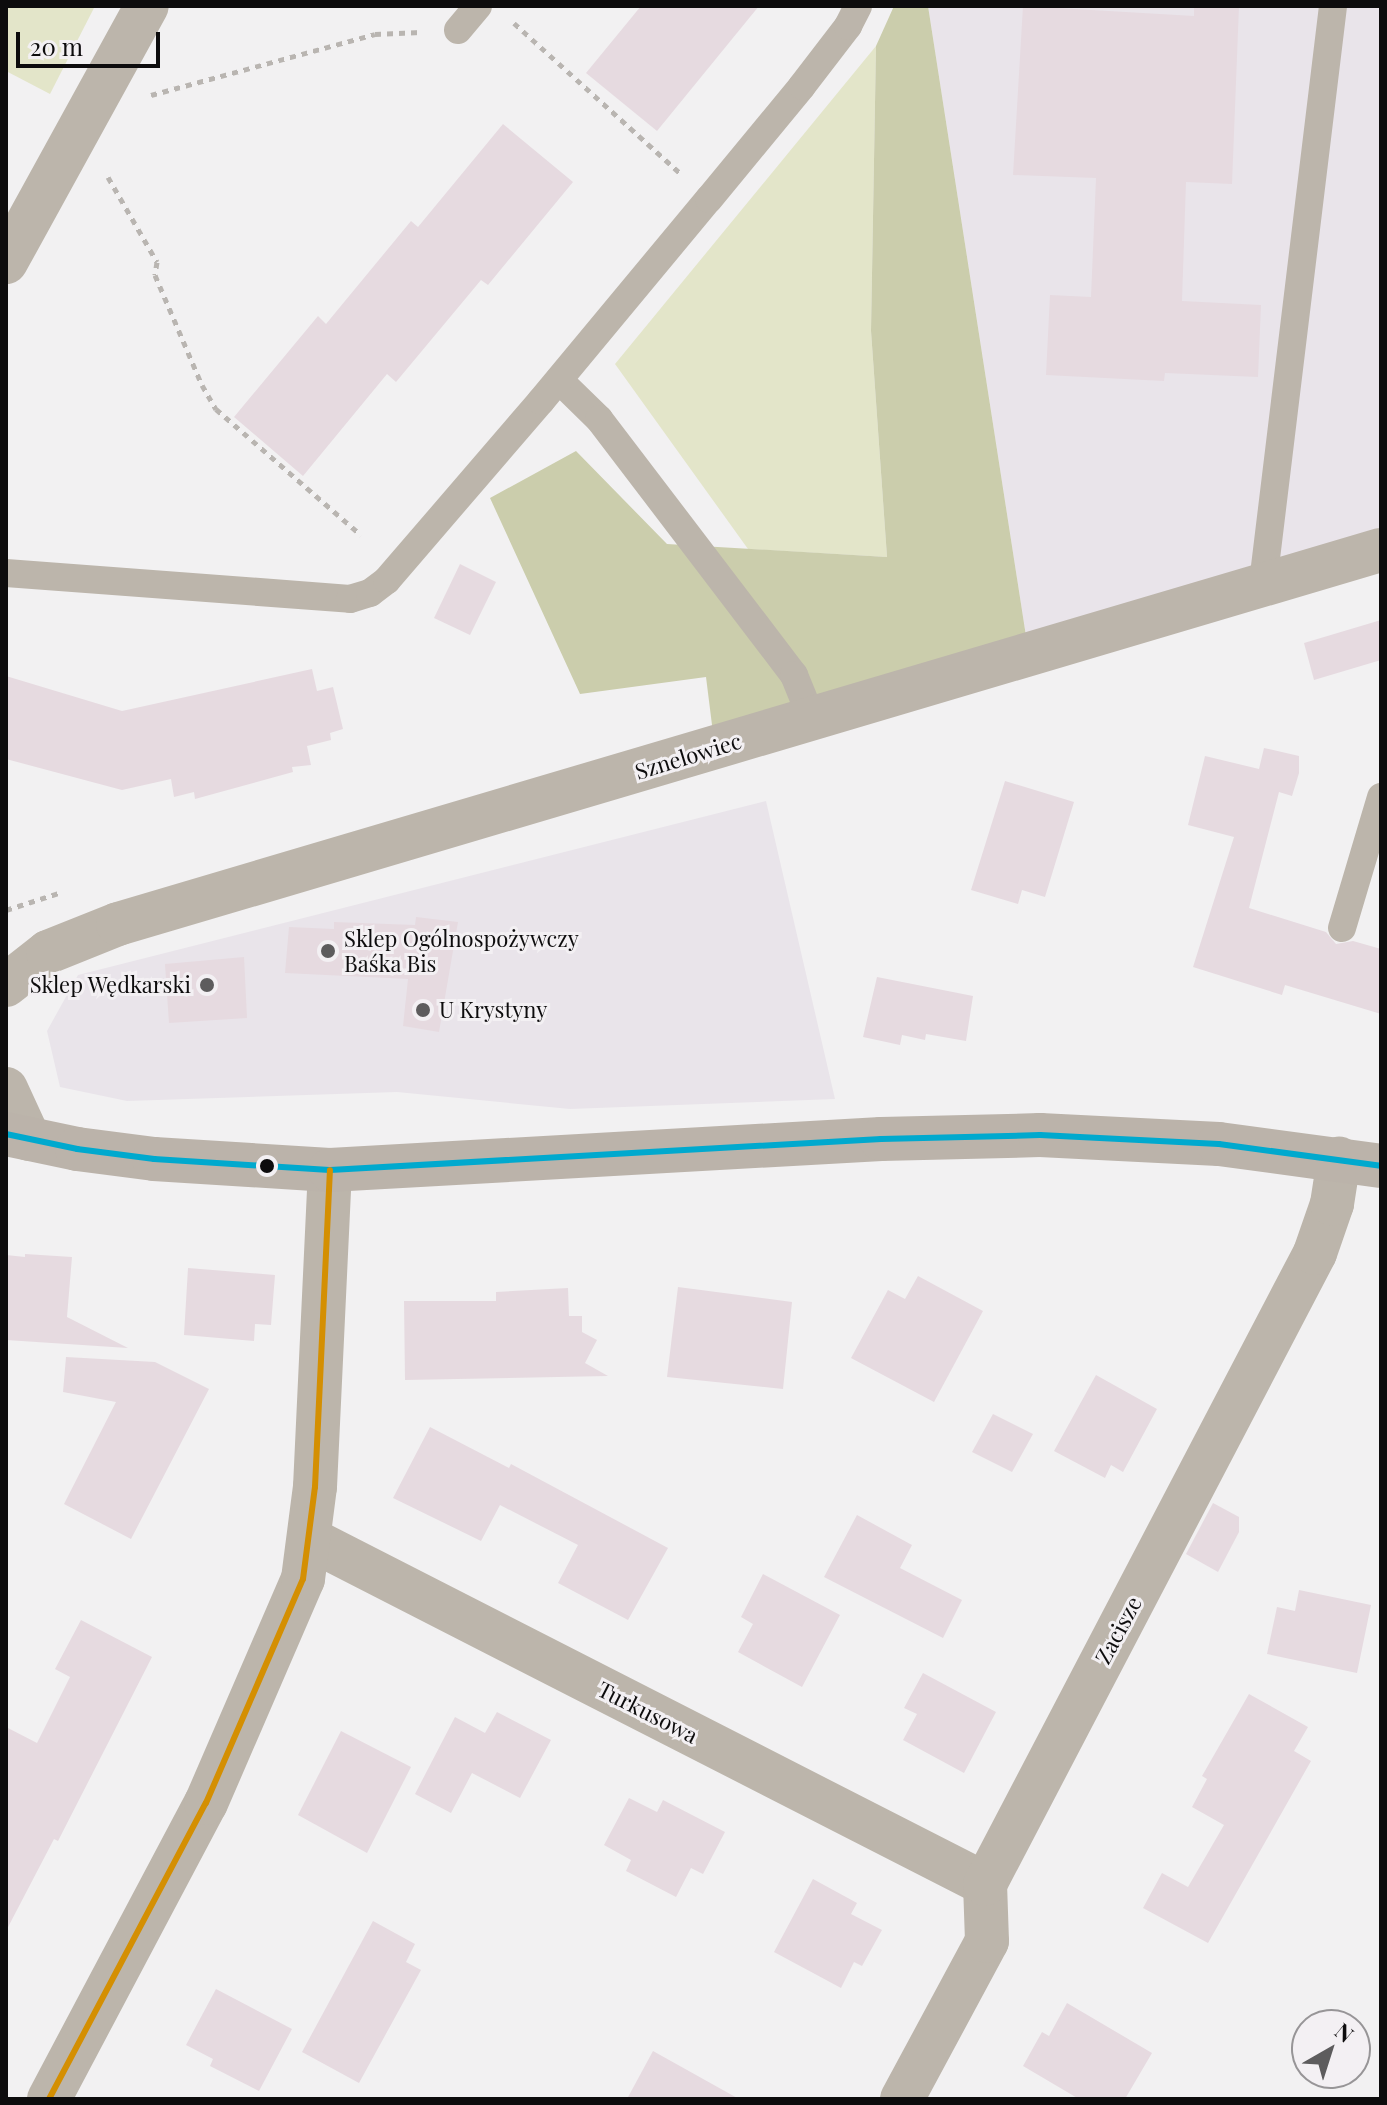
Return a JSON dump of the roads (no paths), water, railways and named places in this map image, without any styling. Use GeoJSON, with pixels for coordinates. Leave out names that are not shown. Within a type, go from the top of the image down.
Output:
{"type":"FeatureCollection","features":[{"type":"Feature","properties":{"kind":"main road"},"geometry":{"type":"LineString","coordinates":[[17,1137],[173,1161],[330,1170],[855,1140],[1040,1135],[1219,1144],[1360,1162]]}},
{"type":"Feature","properties":{"kind":"street"},"geometry":{"type":"LineString","coordinates":[[6,262],[147,6]]}},
{"type":"Feature","properties":{"kind":"street","name":"Sznelowiec"},"geometry":{"type":"LineString","coordinates":[[6,985],[48,952],[118,924],[1381,550]]}},
{"type":"Feature","properties":{"kind":"street"},"geometry":{"type":"LineString","coordinates":[[6,1089],[17,1137]]}},
{"type":"Feature","properties":{"kind":"street","name":"Zacisze"},"geometry":{"type":"LineString","coordinates":[[902,2099],[987,1941],[985,1884],[1315,1253],[1332,1204],[1360,1162]]}},
{"type":"Feature","properties":{"kind":"street"},"geometry":{"type":"LineString","coordinates":[[49,2099],[206,1803],[303,1579],[310,1539],[329,1247],[330,1170]]}},
{"type":"Feature","properties":{"kind":"street","name":"Turkusowa"},"geometry":{"type":"LineString","coordinates":[[310,1539],[985,1884]]}},
{"type":"Feature","properties":{"kind":"lane"},"geometry":{"type":"LineString","coordinates":[[458,30],[478,6]]}},
{"type":"Feature","properties":{"kind":"lane"},"geometry":{"type":"LineString","coordinates":[[6,573],[350,599],[370,593],[387,580],[559,380],[802,86],[848,26],[858,6]]}},
{"type":"Feature","properties":{"kind":"lane"},"geometry":{"type":"LineString","coordinates":[[1263,583],[1333,6]]}},
{"type":"Feature","properties":{"kind":"lane"},"geometry":{"type":"LineString","coordinates":[[559,380],[599,419],[794,675],[812,719]]}},
{"type":"Feature","properties":{"kind":"lane"},"geometry":{"type":"LineString","coordinates":[[1342,928],[1381,797]]}},
{"type":"Feature","properties":{"kind":"place","name":"Sklep Ogólnospożywczy Baśka Bis"},"geometry":{"type":"Point","coordinates":[328,951]}},
{"type":"Feature","properties":{"kind":"place","name":"Sklep Wędkarski"},"geometry":{"type":"Point","coordinates":[207,985]}},
{"type":"Feature","properties":{"kind":"place","name":"U Krystyny"},"geometry":{"type":"Point","coordinates":[423,1010]}}]}
